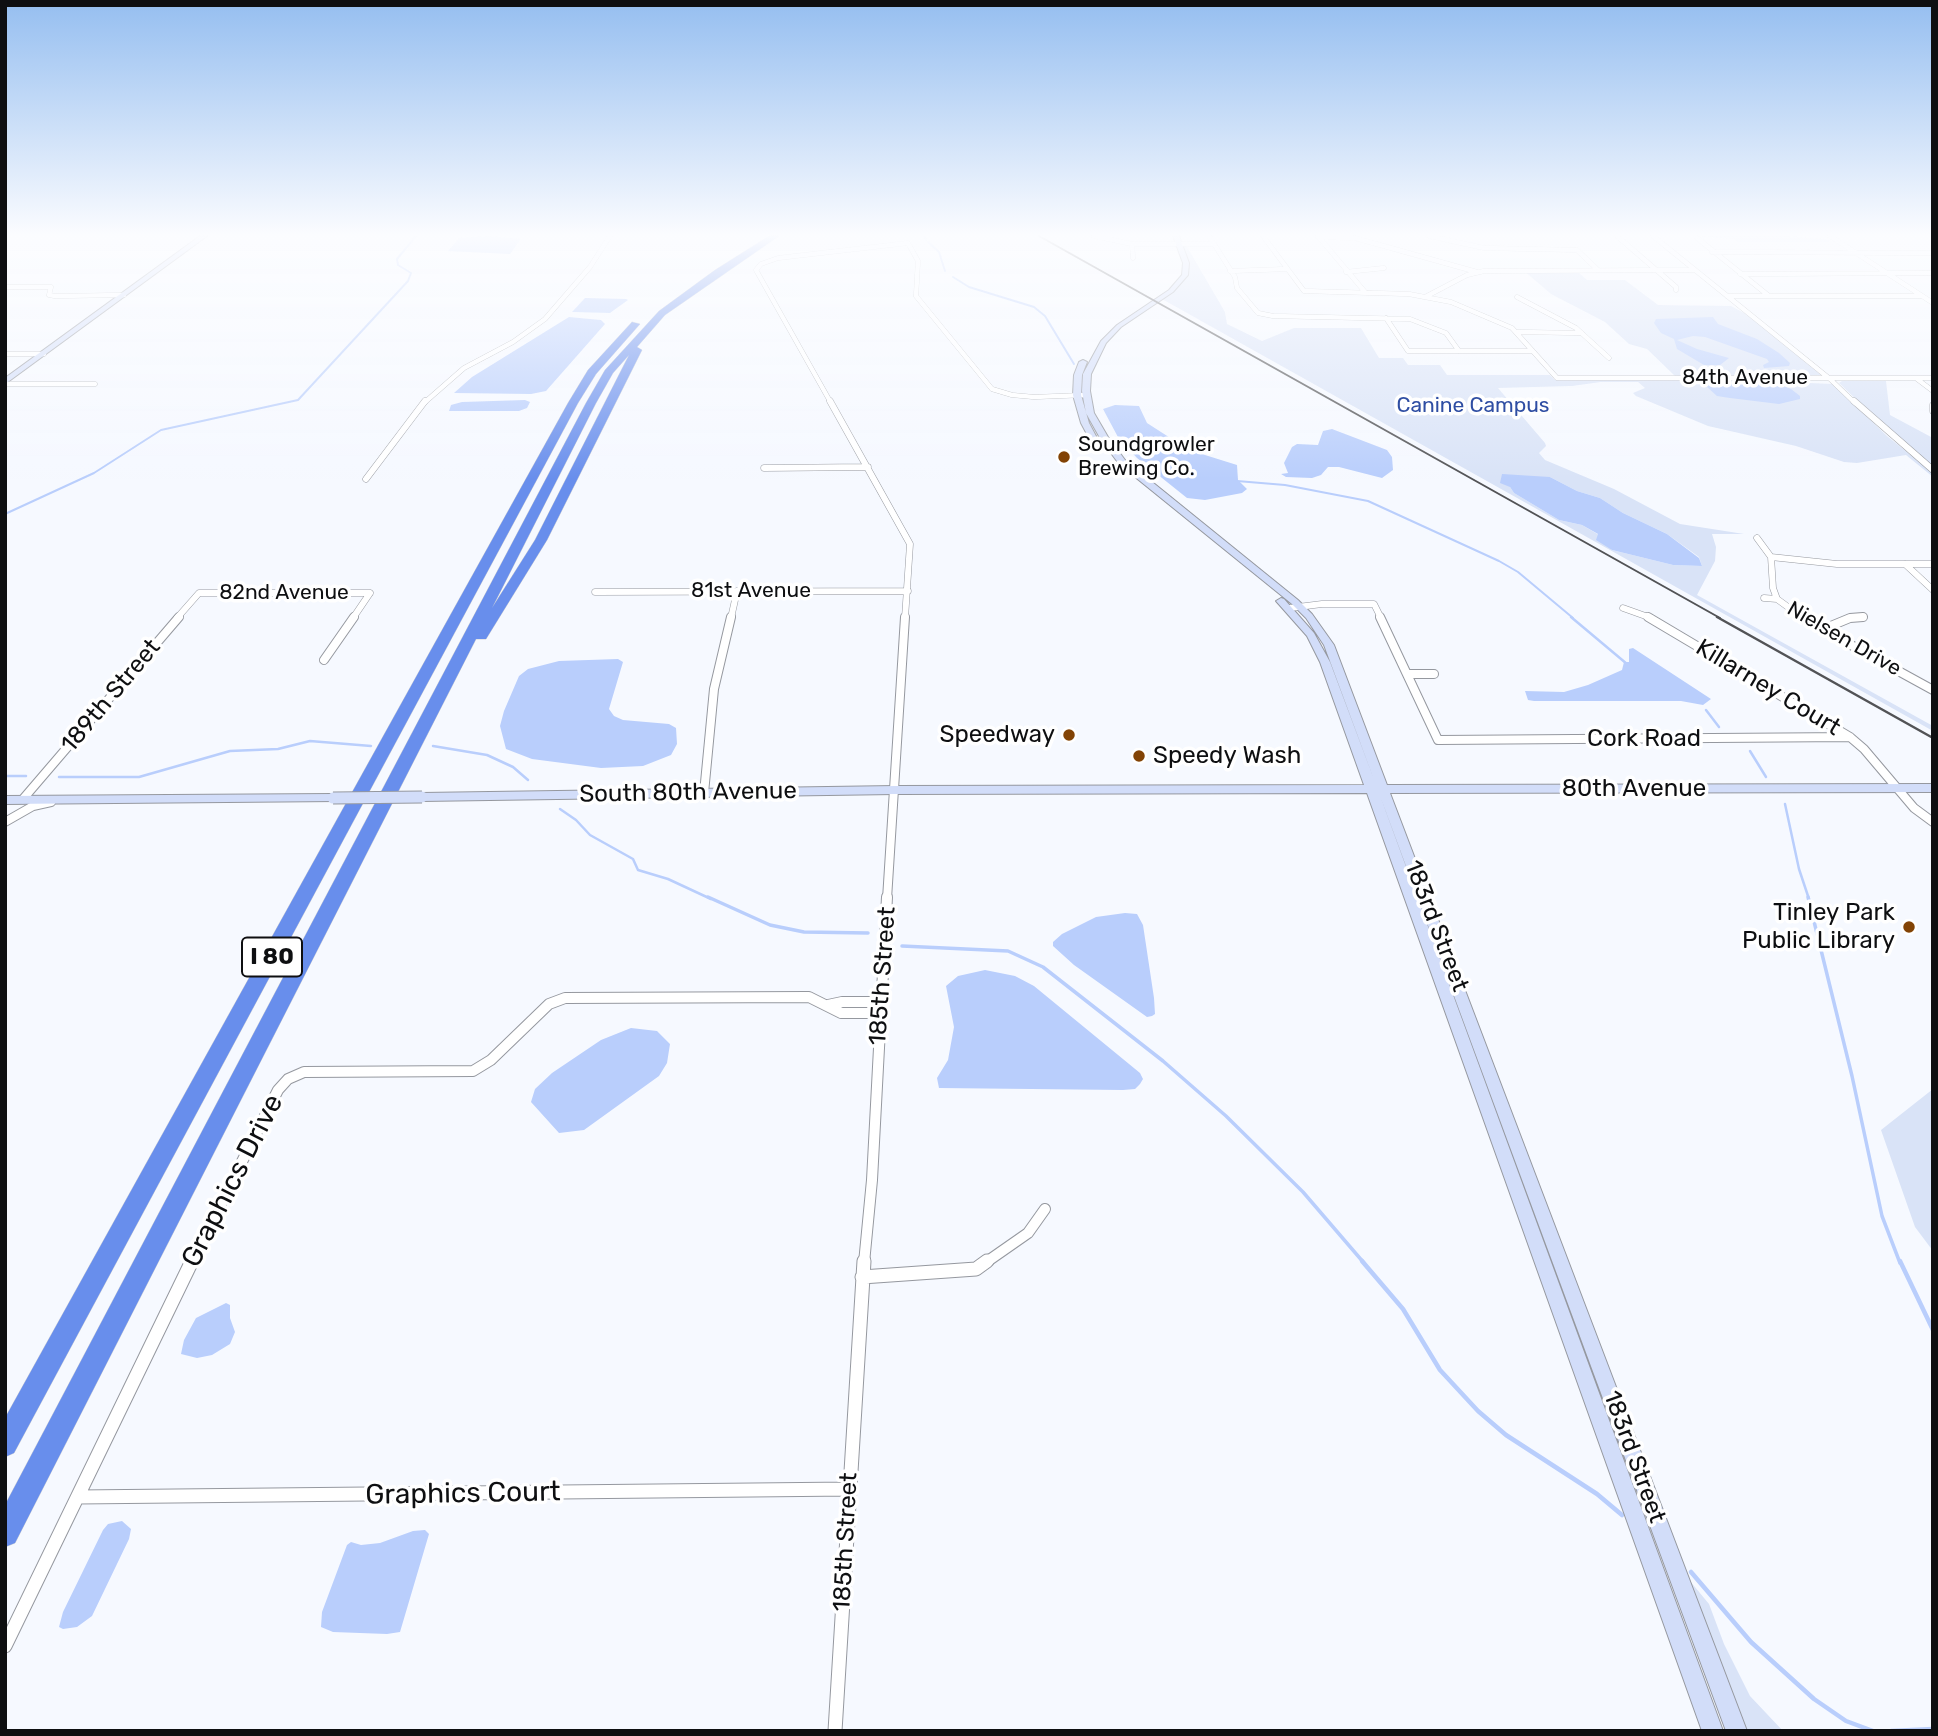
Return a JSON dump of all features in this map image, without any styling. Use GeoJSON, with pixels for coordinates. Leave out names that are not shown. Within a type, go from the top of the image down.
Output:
{"type":"FeatureCollection","features":[{"type":"Feature","properties":{"kind":"highway","name":"I 80"},"geometry":{"type":"LineString","coordinates":[[5,1444],[586,382],[614,345],[642,317]]}},
{"type":"Feature","properties":{"kind":"highway","name":"I 80"},"geometry":{"type":"LineString","coordinates":[[5,1533],[399,770],[609,372],[658,317]]}},
{"type":"Feature","properties":{"kind":"street"},"geometry":{"type":"LineString","coordinates":[[5,383],[94,317]]}},
{"type":"Feature","properties":{"kind":"street"},"geometry":{"type":"LineString","coordinates":[[366,479],[429,396],[464,369],[513,342],[547,317]]}},
{"type":"Feature","properties":{"kind":"street","name":"185th Street"},"geometry":{"type":"LineString","coordinates":[[783,317],[909,540],[872,1180],[862,1277],[835,1731]]}},
{"type":"Feature","properties":{"kind":"street","name":"185th Street"},"geometry":{"type":"LineString","coordinates":[[933,317],[992,389],[1012,395],[1034,397],[1082,396]]}},
{"type":"Feature","properties":{"kind":"street","name":"183rd Street"},"geometry":{"type":"LineString","coordinates":[[1132,317],[1103,342],[1087,374],[1082,396],[1095,424],[1122,462],[1320,630],[1337,662],[1378,790],[1713,1731]]}},
{"type":"Feature","properties":{"kind":"street"},"geometry":{"type":"LineString","coordinates":[[1330,317],[1410,319],[1446,333],[1459,351]]}},
{"type":"Feature","properties":{"kind":"street"},"geometry":{"type":"LineString","coordinates":[[1489,317],[1517,332],[1532,351]]}},
{"type":"Feature","properties":{"kind":"street"},"geometry":{"type":"LineString","coordinates":[[1558,317],[1581,332],[1609,358]]}},
{"type":"Feature","properties":{"kind":"street"},"geometry":{"type":"LineString","coordinates":[[1753,317],[1830,379],[1892,437],[1933,470]]}},
{"type":"Feature","properties":{"kind":"street"},"geometry":{"type":"LineString","coordinates":[[1386,318],[1408,351],[1532,351]]}},
{"type":"Feature","properties":{"kind":"street"},"geometry":{"type":"LineString","coordinates":[[1517,332],[1581,332]]}},
{"type":"Feature","properties":{"kind":"street","name":"84th Avenue"},"geometry":{"type":"LineString","coordinates":[[1532,351],[1557,378],[1933,378]]}},
{"type":"Feature","properties":{"kind":"street"},"geometry":{"type":"LineString","coordinates":[[5,354],[44,354]]}},
{"type":"Feature","properties":{"kind":"street"},"geometry":{"type":"LineString","coordinates":[[1916,378],[1933,391]]}},
{"type":"Feature","properties":{"kind":"street"},"geometry":{"type":"LineString","coordinates":[[5,383],[95,384]]}},
{"type":"Feature","properties":{"kind":"street"},"geometry":{"type":"LineString","coordinates":[[1933,405],[1933,411]]}},
{"type":"Feature","properties":{"kind":"street"},"geometry":{"type":"LineString","coordinates":[[764,468],[868,467]]}},
{"type":"Feature","properties":{"kind":"street"},"geometry":{"type":"LineString","coordinates":[[1757,538],[1771,557],[1837,564],[1933,564]]}},
{"type":"Feature","properties":{"kind":"street","name":"Nielsen Drive"},"geometry":{"type":"LineString","coordinates":[[1771,557],[1773,588],[1777,599],[1795,615],[1933,690]]}},
{"type":"Feature","properties":{"kind":"street"},"geometry":{"type":"LineString","coordinates":[[1905,564],[1933,590]]}},
{"type":"Feature","properties":{"kind":"street"},"geometry":{"type":"LineString","coordinates":[[704,793],[714,689],[737,591]]}},
{"type":"Feature","properties":{"kind":"street","name":"81st Avenue"},"geometry":{"type":"LineString","coordinates":[[595,592],[908,591]]}},
{"type":"Feature","properties":{"kind":"street","name":"82nd Avenue"},"geometry":{"type":"LineString","coordinates":[[198,593],[370,593],[324,660]]}},
{"type":"Feature","properties":{"kind":"street","name":"189th Street"},"geometry":{"type":"LineString","coordinates":[[23,799],[198,593]]}},
{"type":"Feature","properties":{"kind":"street"},"geometry":{"type":"LineString","coordinates":[[1764,598],[1777,599]]}},
{"type":"Feature","properties":{"kind":"street"},"geometry":{"type":"LineString","coordinates":[[1295,608],[1322,604],[1374,604],[1408,674],[1434,674]]}},
{"type":"Feature","properties":{"kind":"street","name":"Killarney Court"},"geometry":{"type":"LineString","coordinates":[[1623,608],[1642,613],[1850,737],[1864,749],[1914,808],[1933,822]]}},
{"type":"Feature","properties":{"kind":"street"},"geometry":{"type":"LineString","coordinates":[[1821,630],[1850,618],[1863,617]]}},
{"type":"Feature","properties":{"kind":"street","name":"Cork Road"},"geometry":{"type":"LineString","coordinates":[[1408,674],[1438,740],[1850,737]]}},
{"type":"Feature","properties":{"kind":"street"},"geometry":{"type":"LineString","coordinates":[[1897,788],[1933,788]]}},
{"type":"Feature","properties":{"kind":"street","name":"80th Avenue"},"geometry":{"type":"LineString","coordinates":[[1378,790],[1897,788]]}},
{"type":"Feature","properties":{"kind":"street","name":"South 80th Avenue"},"geometry":{"type":"LineString","coordinates":[[5,800],[895,790],[1378,790]]}},
{"type":"Feature","properties":{"kind":"street","name":"183rd Street"},"geometry":{"type":"LineString","coordinates":[[1378,790],[1737,1731]]}},
{"type":"Feature","properties":{"kind":"street"},"geometry":{"type":"LineString","coordinates":[[5,818],[33,806],[69,799]]}},
{"type":"Feature","properties":{"kind":"street","name":"Graphics Drive"},"geometry":{"type":"LineString","coordinates":[[5,1646],[231,1181],[278,1090],[288,1079],[304,1072],[473,1071],[491,1060],[549,1004],[565,998],[809,997],[841,1013],[880,1013]]}},
{"type":"Feature","properties":{"kind":"street","name":"Graphics Drive"},"geometry":{"type":"LineString","coordinates":[[828,1005],[842,1002],[881,1002]]}},
{"type":"Feature","properties":{"kind":"street"},"geometry":{"type":"LineString","coordinates":[[862,1277],[976,1269],[1028,1233],[1045,1209]]}},
{"type":"Feature","properties":{"kind":"street","name":"Graphics Court"},"geometry":{"type":"LineString","coordinates":[[78,1497],[849,1489]]}},
{"type":"Feature","properties":{"kind":"green space","name":"Canine Campus"},"geometry":{"type":"Polygon","coordinates":[[[1194,317],[1226,317],[1227,324],[1262,341],[1294,328],[1361,328],[1379,358],[1403,358],[1408,365],[1440,365],[1447,375],[1550,375],[1555,380],[1740,380],[1833,384],[1887,436],[1933,473],[1933,477],[1906,455],[1857,463],[1844,462],[1796,446],[1708,426],[1636,396],[1633,393],[1645,388],[1638,382],[1498,388],[1545,443],[1546,446],[1539,453],[1545,460],[1614,489],[1680,524],[1744,534],[1712,534],[1716,547],[1715,561],[1697,595],[1933,726],[1933,731],[1194,317]],[[1550,477],[1510,487],[1514,493],[1559,520],[1582,525],[1599,535],[1612,550],[1673,565],[1702,566],[1699,557],[1667,534],[1623,513],[1600,498],[1577,491],[1550,477]]]}},
{"type":"Feature","properties":{"kind":"green space"},"geometry":{"type":"Polygon","coordinates":[[[1595,317],[1750,317],[1821,375],[1675,376],[1647,349],[1629,344],[1605,322],[1595,317]]]}},
{"type":"Feature","properties":{"kind":"green space"},"geometry":{"type":"Polygon","coordinates":[[[1886,381],[1890,415],[1933,438],[1933,467],[1894,436],[1839,383],[1886,381]]]}},
{"type":"Feature","properties":{"kind":"green space"},"geometry":{"type":"Polygon","coordinates":[[[1933,1089],[1933,1251],[1915,1227],[1881,1130],[1933,1089]]]}},
{"type":"Feature","properties":{"kind":"green space"},"geometry":{"type":"Polygon","coordinates":[[[1690,1581],[1709,1604],[1724,1644],[1750,1696],[1783,1731],[1747,1731],[1690,1581]]]}},
{"type":"Feature","properties":{"kind":"water"},"geometry":{"type":"Polygon","coordinates":[[[569,317],[601,320],[605,324],[546,391],[531,394],[454,393],[472,377],[569,317]]]}},
{"type":"Feature","properties":{"kind":"water"},"geometry":{"type":"Polygon","coordinates":[[[1713,317],[1718,324],[1757,339],[1779,353],[1790,363],[1789,366],[1764,368],[1763,365],[1769,362],[1767,359],[1705,337],[1693,336],[1677,340],[1729,358],[1720,365],[1704,365],[1677,349],[1674,339],[1661,333],[1654,323],[1656,319],[1713,317]]]}},
{"type":"Feature","properties":{"kind":"water"},"geometry":{"type":"Polygon","coordinates":[[[1728,382],[1734,385],[1776,383],[1791,389],[1800,399],[1779,404],[1730,398],[1717,396],[1706,386],[1728,382]]]}},
{"type":"Feature","properties":{"kind":"water"},"geometry":{"type":"Polygon","coordinates":[[[462,402],[530,402],[527,408],[519,411],[449,411],[451,405],[462,402]]]}},
{"type":"Feature","properties":{"kind":"water"},"geometry":{"type":"Polygon","coordinates":[[[1115,405],[1139,406],[1147,423],[1189,450],[1237,465],[1238,480],[1247,489],[1242,493],[1205,500],[1187,498],[1137,458],[1119,439],[1103,409],[1115,405]]]}},
{"type":"Feature","properties":{"kind":"water"},"geometry":{"type":"Polygon","coordinates":[[[1332,429],[1387,450],[1392,457],[1393,470],[1382,478],[1339,467],[1328,467],[1321,475],[1312,478],[1286,477],[1281,474],[1288,473],[1284,463],[1292,447],[1297,444],[1318,445],[1323,431],[1332,429]]]}},
{"type":"Feature","properties":{"kind":"water"},"geometry":{"type":"Polygon","coordinates":[[[1502,474],[1550,477],[1577,491],[1600,498],[1623,513],[1667,534],[1699,558],[1702,566],[1673,565],[1612,550],[1596,540],[1598,534],[1582,525],[1559,520],[1514,493],[1510,487],[1500,483],[1502,474]]]}},
{"type":"Feature","properties":{"kind":"water"},"geometry":{"type":"Polygon","coordinates":[[[1633,648],[1711,699],[1703,705],[1681,701],[1528,700],[1525,691],[1564,692],[1622,670],[1624,662],[1629,662],[1629,649],[1633,648]]]}},
{"type":"Feature","properties":{"kind":"water"},"geometry":{"type":"Polygon","coordinates":[[[618,659],[623,662],[609,709],[614,716],[623,720],[669,724],[676,728],[677,744],[671,755],[643,766],[601,768],[532,759],[506,749],[500,726],[519,676],[528,669],[559,661],[618,659]]]}},
{"type":"Feature","properties":{"kind":"water"},"geometry":{"type":"Polygon","coordinates":[[[1137,914],[1143,925],[1154,998],[1155,1014],[1152,1016],[1147,1017],[1074,965],[1053,946],[1053,942],[1062,934],[1096,917],[1137,914]]]}},
{"type":"Feature","properties":{"kind":"water"},"geometry":{"type":"Polygon","coordinates":[[[985,970],[1015,976],[1034,986],[1140,1073],[1143,1079],[1140,1084],[1135,1089],[1123,1090],[939,1088],[937,1078],[948,1060],[954,1027],[946,986],[958,976],[985,970]]]}},
{"type":"Feature","properties":{"kind":"water"},"geometry":{"type":"Polygon","coordinates":[[[631,1028],[657,1031],[670,1044],[667,1063],[659,1076],[584,1130],[559,1133],[531,1102],[535,1089],[552,1073],[601,1040],[631,1028]]]}},
{"type":"Feature","properties":{"kind":"water"},"geometry":{"type":"Polygon","coordinates":[[[226,1303],[230,1305],[230,1318],[235,1332],[230,1344],[212,1355],[197,1358],[181,1354],[184,1340],[196,1318],[226,1303]]]}},
{"type":"Feature","properties":{"kind":"water"},"geometry":{"type":"Polygon","coordinates":[[[122,1521],[131,1529],[129,1539],[92,1616],[77,1627],[59,1627],[63,1612],[103,1530],[108,1524],[122,1521]]]}},
{"type":"Feature","properties":{"kind":"water"},"geometry":{"type":"Polygon","coordinates":[[[425,1530],[429,1534],[400,1632],[333,1632],[321,1627],[322,1612],[347,1545],[351,1542],[361,1545],[380,1543],[413,1531],[425,1530]]]}},
{"type":"Feature","properties":{"kind":"waterway"},"geometry":{"type":"LineString","coordinates":[[5,514],[94,473],[161,430],[298,400],[375,317]]}},
{"type":"Feature","properties":{"kind":"waterway"},"geometry":{"type":"LineString","coordinates":[[1046,317],[1074,364]]}},
{"type":"Feature","properties":{"kind":"waterway"},"geometry":{"type":"LineString","coordinates":[[1237,481],[1285,485],[1368,501],[1499,561],[1518,572],[1573,618]]}},
{"type":"Feature","properties":{"kind":"waterway"},"geometry":{"type":"LineString","coordinates":[[1571,617],[1627,664]]}},
{"type":"Feature","properties":{"kind":"waterway"},"geometry":{"type":"LineString","coordinates":[[1706,710],[1719,727]]}},
{"type":"Feature","properties":{"kind":"waterway"},"geometry":{"type":"LineString","coordinates":[[59,777],[139,777],[230,751],[278,749],[310,741],[371,746]]}},
{"type":"Feature","properties":{"kind":"waterway"},"geometry":{"type":"LineString","coordinates":[[433,746],[487,755],[513,767],[528,780]]}},
{"type":"Feature","properties":{"kind":"waterway"},"geometry":{"type":"LineString","coordinates":[[1750,751],[1766,777]]}},
{"type":"Feature","properties":{"kind":"waterway"},"geometry":{"type":"LineString","coordinates":[[5,776],[26,776]]}},
{"type":"Feature","properties":{"kind":"waterway"},"geometry":{"type":"LineString","coordinates":[[1785,804],[1799,869],[1809,899]]}},
{"type":"Feature","properties":{"kind":"waterway"},"geometry":{"type":"LineString","coordinates":[[560,809],[576,820],[590,835],[633,859],[638,870],[668,879],[711,899]]}},
{"type":"Feature","properties":{"kind":"waterway"},"geometry":{"type":"LineString","coordinates":[[708,897],[770,925],[804,932],[868,933]]}},
{"type":"Feature","properties":{"kind":"waterway"},"geometry":{"type":"LineString","coordinates":[[1808,897],[1852,1076],[1882,1216],[1900,1263]]}},
{"type":"Feature","properties":{"kind":"waterway"},"geometry":{"type":"LineString","coordinates":[[902,946],[1008,951],[1043,967],[1163,1061],[1226,1116],[1303,1192],[1364,1263]]}},
{"type":"Feature","properties":{"kind":"waterway"},"geometry":{"type":"LineString","coordinates":[[1362,1261],[1403,1309],[1440,1370],[1478,1411],[1506,1435],[1597,1494],[1622,1515]]}},
{"type":"Feature","properties":{"kind":"waterway"},"geometry":{"type":"LineString","coordinates":[[1900,1261],[1933,1330]]}},
{"type":"Feature","properties":{"kind":"waterway"},"geometry":{"type":"LineString","coordinates":[[1691,1572],[1751,1642],[1814,1699],[1846,1721],[1873,1731]]}},
{"type":"Feature","properties":{"kind":"waterway"},"geometry":{"type":"LineString","coordinates":[[1891,1731],[1933,1729]]}},
{"type":"Feature","properties":{"kind":"railway"},"geometry":{"type":"LineString","coordinates":[[1183,317],[1720,618]]}},
{"type":"Feature","properties":{"kind":"railway"},"geometry":{"type":"LineString","coordinates":[[1717,617],[1933,738]]}},
{"type":"Feature","properties":{"kind":"place","name":"Soundgrowler Brewing Co."},"geometry":{"type":"Point","coordinates":[1064,457]}},
{"type":"Feature","properties":{"kind":"place","name":"Speedway"},"geometry":{"type":"Point","coordinates":[1069,735]}},
{"type":"Feature","properties":{"kind":"place","name":"Speedy Wash"},"geometry":{"type":"Point","coordinates":[1139,756]}},
{"type":"Feature","properties":{"kind":"place","name":"Tinley Park Public Library"},"geometry":{"type":"Point","coordinates":[1909,927]}}]}
